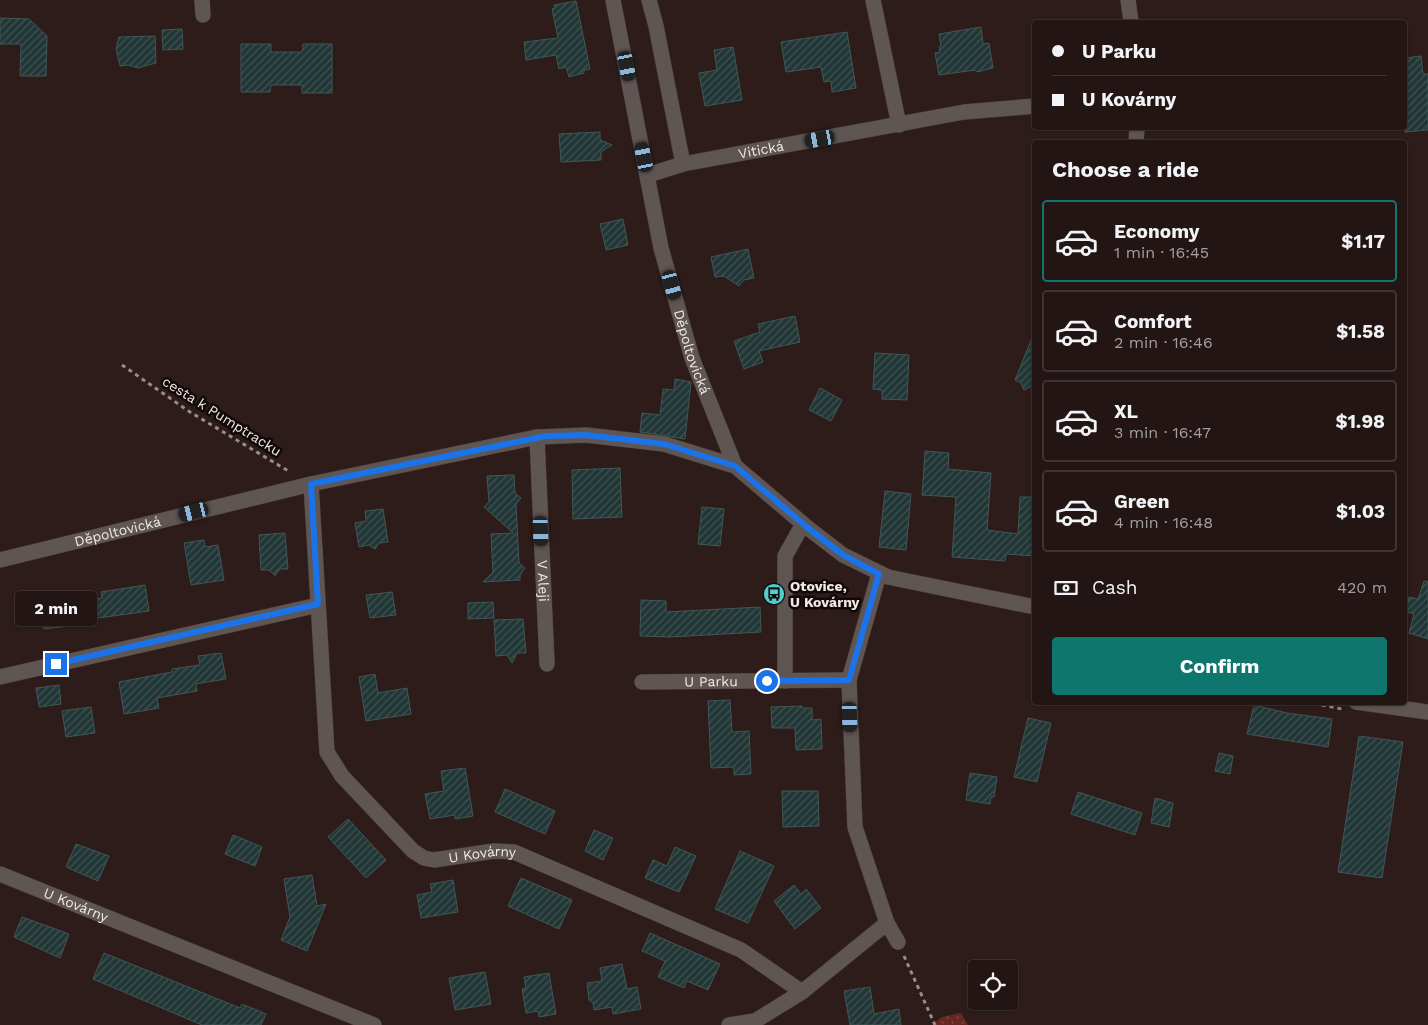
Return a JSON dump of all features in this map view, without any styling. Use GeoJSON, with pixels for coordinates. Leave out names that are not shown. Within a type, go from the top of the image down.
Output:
{"type":"FeatureCollection","features":[{"type":"Feature","properties":{"kind":"street","name":"Děpoltovická"},"geometry":{"type":"LineString","coordinates":[[613,0],[661,248],[692,358],[735,466]]}},
{"type":"Feature","properties":{"kind":"street"},"geometry":{"type":"LineString","coordinates":[[649,0],[656,26],[683,164]]}},
{"type":"Feature","properties":{"kind":"street"},"geometry":{"type":"LineString","coordinates":[[873,0],[899,125]]}},
{"type":"Feature","properties":{"kind":"street"},"geometry":{"type":"LineString","coordinates":[[1128,0],[1131,20]]}},
{"type":"Feature","properties":{"kind":"street","name":"Vitická"},"geometry":{"type":"LineString","coordinates":[[648,175],[683,164],[964,112],[1032,106]]}},
{"type":"Feature","properties":{"kind":"street","name":"Děpoltovická"},"geometry":{"type":"LineString","coordinates":[[0,560],[311,484],[537,437],[586,435],[664,444],[735,466],[803,524],[843,555],[888,578],[1032,606]]}},
{"type":"Feature","properties":{"kind":"street","name":"V Aleji"},"geometry":{"type":"LineString","coordinates":[[537,437],[547,664]]}},
{"type":"Feature","properties":{"kind":"street","name":"U Kovárny"},"geometry":{"type":"LineString","coordinates":[[311,484],[327,752],[342,776],[412,851],[424,858],[434,860],[494,851],[514,852],[741,950],[802,992]]}},
{"type":"Feature","properties":{"kind":"street"},"geometry":{"type":"LineString","coordinates":[[785,681],[785,556],[803,524]]}},
{"type":"Feature","properties":{"kind":"street"},"geometry":{"type":"LineString","coordinates":[[879,574],[849,680],[855,826],[887,923],[898,942]]}},
{"type":"Feature","properties":{"kind":"street"},"geometry":{"type":"LineString","coordinates":[[0,677],[318,604]]}},
{"type":"Feature","properties":{"kind":"street","name":"U Parku"},"geometry":{"type":"LineString","coordinates":[[642,682],[849,680]]}},
{"type":"Feature","properties":{"kind":"street"},"geometry":{"type":"LineString","coordinates":[[1378,705],[1428,712]]}},
{"type":"Feature","properties":{"kind":"street","name":"U Kovárny"},"geometry":{"type":"LineString","coordinates":[[0,874],[374,1025]]}},
{"type":"Feature","properties":{"kind":"street"},"geometry":{"type":"LineString","coordinates":[[728,1025],[755,1021],[802,992],[887,923]]}},
{"type":"Feature","properties":{"kind":"path","name":"cesta k Pumptracku"},"geometry":{"type":"LineString","coordinates":[[122,365],[190,412],[311,484]]}},
{"type":"Feature","properties":{"kind":"path"},"geometry":{"type":"LineString","coordinates":[[898,942],[936,1025]]}},
{"type":"Feature","properties":{"kind":"shaded area"},"geometry":{"type":"Polygon","coordinates":[[[961,1013],[968,1025],[932,1025],[942,1017],[961,1013]]]}},
{"type":"Feature","properties":{"kind":"building"},"geometry":{"type":"Polygon","coordinates":[[[576,1],[590,69],[584,70],[584,73],[569,77],[566,67],[559,69],[556,55],[526,60],[524,42],[558,38],[552,9],[555,8],[554,5],[576,1]]]}},
{"type":"Feature","properties":{"kind":"building"},"geometry":{"type":"Polygon","coordinates":[[[0,18],[29,19],[47,36],[46,76],[20,76],[21,44],[0,44],[0,18]]]}},
{"type":"Feature","properties":{"kind":"building"},"geometry":{"type":"Polygon","coordinates":[[[981,27],[983,44],[989,43],[993,68],[977,72],[975,70],[939,75],[935,53],[940,52],[939,34],[981,27]]]}},
{"type":"Feature","properties":{"kind":"building"},"geometry":{"type":"Polygon","coordinates":[[[182,29],[183,49],[163,50],[162,30],[182,29]]]}},
{"type":"Feature","properties":{"kind":"building"},"geometry":{"type":"Polygon","coordinates":[[[847,32],[856,88],[832,92],[831,81],[824,82],[821,67],[786,72],[781,42],[847,32]]]}},
{"type":"Feature","properties":{"kind":"building"},"geometry":{"type":"Polygon","coordinates":[[[155,36],[156,63],[138,68],[128,65],[120,66],[116,49],[119,37],[155,36]]]}},
{"type":"Feature","properties":{"kind":"building"},"geometry":{"type":"Polygon","coordinates":[[[241,44],[271,44],[271,52],[302,52],[303,44],[332,44],[332,93],[302,93],[302,85],[271,85],[270,92],[241,92],[241,44]]]}},
{"type":"Feature","properties":{"kind":"building"},"geometry":{"type":"Polygon","coordinates":[[[733,47],[742,100],[705,106],[699,73],[717,70],[714,50],[733,47]]]}},
{"type":"Feature","properties":{"kind":"building"},"geometry":{"type":"Polygon","coordinates":[[[1421,56],[1423,74],[1428,74],[1428,130],[1405,132],[1407,130],[1407,58],[1421,56]]]}},
{"type":"Feature","properties":{"kind":"building"},"geometry":{"type":"Polygon","coordinates":[[[600,132],[600,140],[612,145],[601,152],[601,160],[561,162],[559,134],[600,132]]]}},
{"type":"Feature","properties":{"kind":"building"},"geometry":{"type":"Polygon","coordinates":[[[623,219],[628,245],[606,250],[600,224],[623,219]]]}},
{"type":"Feature","properties":{"kind":"building"},"geometry":{"type":"Polygon","coordinates":[[[748,249],[754,278],[744,280],[739,286],[724,276],[715,277],[711,257],[748,249]]]}},
{"type":"Feature","properties":{"kind":"building"},"geometry":{"type":"Polygon","coordinates":[[[795,316],[800,342],[759,351],[763,362],[744,369],[734,341],[760,332],[758,324],[795,316]]]}},
{"type":"Feature","properties":{"kind":"building"},"geometry":{"type":"Polygon","coordinates":[[[1032,338],[1032,386],[1024,390],[1021,383],[1015,380],[1032,338]]]}},
{"type":"Feature","properties":{"kind":"building"},"geometry":{"type":"Polygon","coordinates":[[[875,353],[909,355],[907,400],[882,399],[882,390],[873,389],[875,353]]]}},
{"type":"Feature","properties":{"kind":"building"},"geometry":{"type":"Polygon","coordinates":[[[675,379],[691,382],[685,439],[640,432],[642,413],[660,415],[663,389],[674,390],[675,379]]]}},
{"type":"Feature","properties":{"kind":"building"},"geometry":{"type":"Polygon","coordinates":[[[820,388],[842,400],[831,421],[809,410],[820,388]]]}},
{"type":"Feature","properties":{"kind":"building"},"geometry":{"type":"Polygon","coordinates":[[[925,451],[949,453],[948,469],[991,473],[987,530],[1018,534],[1020,497],[1032,497],[1032,556],[1006,554],[1005,561],[952,557],[956,497],[922,495],[925,451]]]}},
{"type":"Feature","properties":{"kind":"building"},"geometry":{"type":"Polygon","coordinates":[[[620,468],[622,517],[573,519],[572,470],[620,468]]]}},
{"type":"Feature","properties":{"kind":"building"},"geometry":{"type":"Polygon","coordinates":[[[514,475],[515,493],[521,498],[516,504],[519,563],[525,568],[520,575],[520,580],[483,582],[493,572],[491,534],[513,533],[484,507],[489,502],[487,476],[514,475]]]}},
{"type":"Feature","properties":{"kind":"building"},"geometry":{"type":"Polygon","coordinates":[[[885,491],[911,494],[906,550],[879,547],[885,491]]]}},
{"type":"Feature","properties":{"kind":"building"},"geometry":{"type":"Polygon","coordinates":[[[702,507],[724,509],[720,546],[698,544],[702,507]]]}},
{"type":"Feature","properties":{"kind":"building"},"geometry":{"type":"Polygon","coordinates":[[[383,509],[388,542],[379,543],[375,549],[369,545],[359,547],[355,523],[366,521],[365,511],[383,509]]]}},
{"type":"Feature","properties":{"kind":"building"},"geometry":{"type":"Polygon","coordinates":[[[285,533],[288,569],[280,569],[275,576],[269,570],[261,570],[259,535],[285,533]]]}},
{"type":"Feature","properties":{"kind":"building"},"geometry":{"type":"Polygon","coordinates":[[[204,540],[205,547],[218,545],[224,580],[191,585],[184,543],[204,540]]]}},
{"type":"Feature","properties":{"kind":"building"},"geometry":{"type":"Polygon","coordinates":[[[1424,581],[1428,582],[1428,639],[1409,633],[1414,614],[1407,612],[1407,604],[1409,597],[1418,599],[1424,581]]]}},
{"type":"Feature","properties":{"kind":"building"},"geometry":{"type":"Polygon","coordinates":[[[145,585],[149,611],[69,622],[69,626],[44,629],[40,605],[65,600],[66,604],[102,598],[101,592],[145,585]]]}},
{"type":"Feature","properties":{"kind":"building"},"geometry":{"type":"Polygon","coordinates":[[[392,592],[396,615],[370,618],[366,595],[392,592]]]}},
{"type":"Feature","properties":{"kind":"building"},"geometry":{"type":"Polygon","coordinates":[[[641,600],[666,601],[666,612],[760,607],[761,632],[669,637],[640,636],[641,600]]]}},
{"type":"Feature","properties":{"kind":"building"},"geometry":{"type":"Polygon","coordinates":[[[493,602],[494,618],[468,619],[468,603],[493,602]]]}},
{"type":"Feature","properties":{"kind":"building"},"geometry":{"type":"Polygon","coordinates":[[[523,619],[526,653],[517,653],[512,663],[507,655],[496,656],[494,620],[523,619]]]}},
{"type":"Feature","properties":{"kind":"building"},"geometry":{"type":"Polygon","coordinates":[[[221,653],[226,679],[196,684],[197,691],[157,698],[159,708],[124,714],[119,682],[172,672],[172,669],[200,665],[198,656],[221,653]]]}},
{"type":"Feature","properties":{"kind":"building"},"geometry":{"type":"Polygon","coordinates":[[[375,674],[378,693],[407,688],[411,714],[366,721],[359,677],[375,674]]]}},
{"type":"Feature","properties":{"kind":"building"},"geometry":{"type":"Polygon","coordinates":[[[59,685],[61,704],[39,707],[36,688],[59,685]]]}},
{"type":"Feature","properties":{"kind":"building"},"geometry":{"type":"Polygon","coordinates":[[[730,700],[732,732],[749,731],[751,774],[734,775],[734,767],[711,768],[708,701],[730,700]]]}},
{"type":"Feature","properties":{"kind":"building"},"geometry":{"type":"Polygon","coordinates":[[[1254,705],[1287,713],[1332,719],[1328,747],[1247,734],[1254,705]]]}},
{"type":"Feature","properties":{"kind":"building"},"geometry":{"type":"Polygon","coordinates":[[[802,706],[802,708],[812,708],[812,720],[821,719],[822,749],[796,750],[795,728],[772,728],[771,707],[802,706]]]}},
{"type":"Feature","properties":{"kind":"building"},"geometry":{"type":"Polygon","coordinates":[[[91,707],[95,733],[66,737],[62,711],[91,707]]]}},
{"type":"Feature","properties":{"kind":"building"},"geometry":{"type":"Polygon","coordinates":[[[1028,718],[1051,723],[1037,782],[1014,777],[1028,718]]]}},
{"type":"Feature","properties":{"kind":"building"},"geometry":{"type":"Polygon","coordinates":[[[1359,736],[1403,742],[1382,878],[1338,872],[1359,736]]]}},
{"type":"Feature","properties":{"kind":"building"},"geometry":{"type":"Polygon","coordinates":[[[1219,753],[1233,756],[1230,774],[1215,771],[1219,753]]]}},
{"type":"Feature","properties":{"kind":"building"},"geometry":{"type":"Polygon","coordinates":[[[465,768],[473,816],[455,819],[455,815],[430,819],[425,794],[444,791],[441,771],[465,768]]]}},
{"type":"Feature","properties":{"kind":"building"},"geometry":{"type":"Polygon","coordinates":[[[970,773],[997,777],[994,797],[991,797],[990,804],[966,800],[970,773]]]}},
{"type":"Feature","properties":{"kind":"building"},"geometry":{"type":"Polygon","coordinates":[[[505,789],[555,811],[545,834],[495,812],[505,789]]]}},
{"type":"Feature","properties":{"kind":"building"},"geometry":{"type":"Polygon","coordinates":[[[782,791],[818,791],[819,826],[783,827],[782,791]]]}},
{"type":"Feature","properties":{"kind":"building"},"geometry":{"type":"Polygon","coordinates":[[[1078,792],[1142,813],[1135,835],[1071,814],[1078,792]]]}},
{"type":"Feature","properties":{"kind":"building"},"geometry":{"type":"Polygon","coordinates":[[[1155,798],[1173,803],[1169,827],[1151,823],[1155,798]]]}},
{"type":"Feature","properties":{"kind":"building"},"geometry":{"type":"Polygon","coordinates":[[[348,819],[386,860],[366,878],[328,837],[348,819]]]}},
{"type":"Feature","properties":{"kind":"building"},"geometry":{"type":"Polygon","coordinates":[[[594,830],[613,838],[603,860],[585,851],[594,830]]]}},
{"type":"Feature","properties":{"kind":"building"},"geometry":{"type":"Polygon","coordinates":[[[233,835],[262,847],[255,866],[225,854],[233,835]]]}},
{"type":"Feature","properties":{"kind":"building"},"geometry":{"type":"Polygon","coordinates":[[[76,844],[109,856],[98,881],[66,867],[76,844]]]}},
{"type":"Feature","properties":{"kind":"building"},"geometry":{"type":"Polygon","coordinates":[[[675,847],[696,856],[679,892],[645,878],[653,860],[667,866],[675,847]]]}},
{"type":"Feature","properties":{"kind":"building"},"geometry":{"type":"Polygon","coordinates":[[[740,851],[774,866],[748,923],[715,909],[740,851]]]}},
{"type":"Feature","properties":{"kind":"building"},"geometry":{"type":"Polygon","coordinates":[[[312,875],[317,906],[326,904],[307,951],[281,940],[290,917],[284,879],[312,875]]]}},
{"type":"Feature","properties":{"kind":"building"},"geometry":{"type":"Polygon","coordinates":[[[521,878],[572,900],[559,929],[508,906],[521,878]]]}},
{"type":"Feature","properties":{"kind":"building"},"geometry":{"type":"Polygon","coordinates":[[[453,880],[458,912],[421,918],[417,895],[432,892],[430,884],[453,880]]]}},
{"type":"Feature","properties":{"kind":"building"},"geometry":{"type":"Polygon","coordinates":[[[794,885],[801,894],[806,889],[821,908],[795,929],[774,901],[794,885]]]}},
{"type":"Feature","properties":{"kind":"building"},"geometry":{"type":"Polygon","coordinates":[[[22,917],[69,934],[60,958],[14,937],[22,917]]]}},
{"type":"Feature","properties":{"kind":"building"},"geometry":{"type":"Polygon","coordinates":[[[650,933],[720,964],[708,990],[687,981],[684,988],[658,977],[665,961],[642,951],[650,933]]]}},
{"type":"Feature","properties":{"kind":"building"},"geometry":{"type":"Polygon","coordinates":[[[104,953],[240,1008],[242,1004],[266,1014],[261,1025],[202,1025],[93,979],[104,953]]]}},
{"type":"Feature","properties":{"kind":"building"},"geometry":{"type":"Polygon","coordinates":[[[622,964],[627,989],[637,987],[641,1009],[613,1014],[612,1007],[594,1010],[593,1003],[589,1000],[587,983],[602,981],[600,968],[622,964]]]}},
{"type":"Feature","properties":{"kind":"building"},"geometry":{"type":"Polygon","coordinates":[[[485,972],[491,1004],[455,1010],[449,978],[485,972]]]}},
{"type":"Feature","properties":{"kind":"building"},"geometry":{"type":"Polygon","coordinates":[[[549,973],[556,1014],[539,1017],[538,1011],[526,1013],[522,989],[526,988],[524,977],[549,973]]]}},
{"type":"Feature","properties":{"kind":"building"},"geometry":{"type":"Polygon","coordinates":[[[870,987],[874,1014],[899,1009],[901,1025],[850,1025],[844,991],[870,987]]]}},
{"type":"Feature","properties":{"kind":"place","name":"Otovice, U Kovárny"},"geometry":{"type":"Point","coordinates":[774,594]}},
{"type":"Feature","properties":{"kind":"route"},"geometry":{"type":"LineString","coordinates":[[56,664],[318,604],[311,484],[537,437],[586,435],[664,444],[735,466],[843,555],[879,574],[849,680],[767,681]]}}]}
